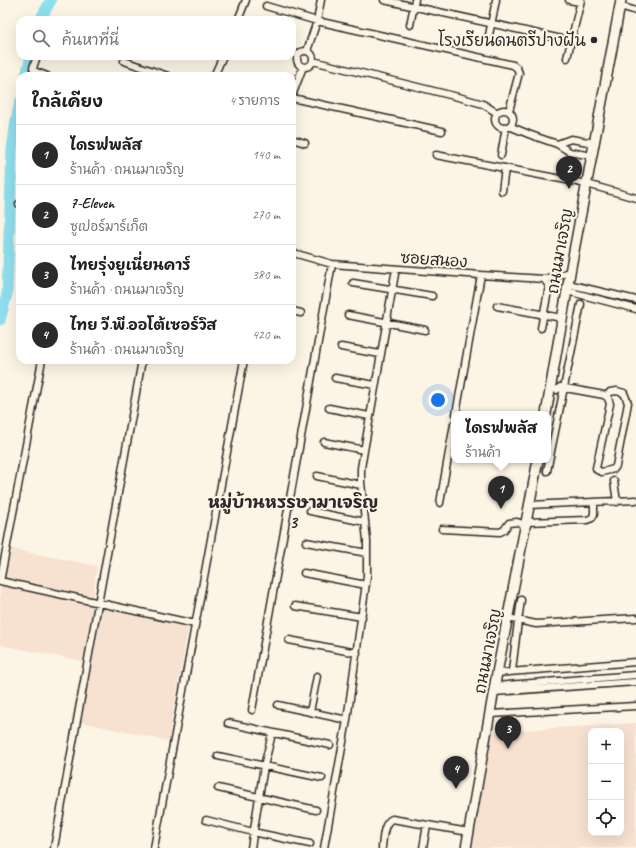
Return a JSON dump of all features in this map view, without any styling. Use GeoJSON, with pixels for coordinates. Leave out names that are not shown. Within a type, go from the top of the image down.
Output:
{"type":"FeatureCollection","features":[{"type":"Feature","properties":{"kind":"main road","name":"ถนนมาเจริญ"},"geometry":{"type":"LineString","coordinates":[[547,411],[557,386],[562,318],[620,3]]}},
{"type":"Feature","properties":{"kind":"main road","name":"ถนนมาเจริญ"},"geometry":{"type":"LineString","coordinates":[[466,848],[497,673],[537,463]]}},
{"type":"Feature","properties":{"kind":"street"},"geometry":{"type":"LineString","coordinates":[[240,16],[246,0]]}},
{"type":"Feature","properties":{"kind":"street"},"geometry":{"type":"LineString","coordinates":[[307,51],[317,21],[321,0]]}},
{"type":"Feature","properties":{"kind":"street"},"geometry":{"type":"LineString","coordinates":[[384,0],[414,3],[491,23],[571,40]]}},
{"type":"Feature","properties":{"kind":"street"},"geometry":{"type":"LineString","coordinates":[[488,40],[496,0]]}},
{"type":"Feature","properties":{"kind":"street"},"geometry":{"type":"LineString","coordinates":[[567,58],[580,1],[569,0]]}},
{"type":"Feature","properties":{"kind":"street"},"geometry":{"type":"LineString","coordinates":[[410,24],[414,3]]}},
{"type":"Feature","properties":{"kind":"street"},"geometry":{"type":"LineString","coordinates":[[620,3],[636,11]]}},
{"type":"Feature","properties":{"kind":"street"},"geometry":{"type":"LineString","coordinates":[[266,6],[317,21],[513,65],[518,68],[519,73],[509,111],[513,120],[508,127],[501,155]]}},
{"type":"Feature","properties":{"kind":"street"},"geometry":{"type":"LineString","coordinates":[[296,55],[307,51],[312,55],[313,61],[309,66],[303,67],[296,60]]}},
{"type":"Feature","properties":{"kind":"street"},"geometry":{"type":"LineString","coordinates":[[36,60],[33,68],[34,71],[37,72]]}},
{"type":"Feature","properties":{"kind":"street"},"geometry":{"type":"LineString","coordinates":[[124,60],[157,72]]}},
{"type":"Feature","properties":{"kind":"street"},"geometry":{"type":"LineString","coordinates":[[216,72],[221,60]]}},
{"type":"Feature","properties":{"kind":"street"},"geometry":{"type":"LineString","coordinates":[[313,61],[462,98],[483,104],[497,113]]}},
{"type":"Feature","properties":{"kind":"street"},"geometry":{"type":"LineString","coordinates":[[296,86],[303,67]]}},
{"type":"Feature","properties":{"kind":"street"},"geometry":{"type":"LineString","coordinates":[[296,98],[442,131]]}},
{"type":"Feature","properties":{"kind":"street"},"geometry":{"type":"LineString","coordinates":[[497,113],[504,110],[509,111]]}},
{"type":"Feature","properties":{"kind":"street"},"geometry":{"type":"LineString","coordinates":[[497,113],[495,120],[499,126],[508,127],[557,144],[570,152],[592,156]]}},
{"type":"Feature","properties":{"kind":"street"},"geometry":{"type":"LineString","coordinates":[[557,144],[571,139],[594,143]]}},
{"type":"Feature","properties":{"kind":"street"},"geometry":{"type":"LineString","coordinates":[[296,140],[305,143]]}},
{"type":"Feature","properties":{"kind":"street"},"geometry":{"type":"LineString","coordinates":[[436,154],[587,184],[636,198]]}},
{"type":"Feature","properties":{"kind":"street"},"geometry":{"type":"LineString","coordinates":[[502,191],[505,168]]}},
{"type":"Feature","properties":{"kind":"street","name":"ซอยสนอง"},"geometry":{"type":"LineString","coordinates":[[297,254],[332,264],[481,275],[544,279],[570,272]]}},
{"type":"Feature","properties":{"kind":"street"},"geometry":{"type":"LineString","coordinates":[[252,710],[332,264]]}},
{"type":"Feature","properties":{"kind":"street"},"geometry":{"type":"LineString","coordinates":[[324,848],[347,720],[366,585],[367,553],[361,468],[394,274]]}},
{"type":"Feature","properties":{"kind":"street"},"geometry":{"type":"LineString","coordinates":[[457,411],[481,275]]}},
{"type":"Feature","properties":{"kind":"street"},"geometry":{"type":"LineString","coordinates":[[541,328],[549,286],[544,279]]}},
{"type":"Feature","properties":{"kind":"street"},"geometry":{"type":"LineString","coordinates":[[353,283],[392,288],[432,296]]}},
{"type":"Feature","properties":{"kind":"street"},"geometry":{"type":"LineString","coordinates":[[568,287],[636,300]]}},
{"type":"Feature","properties":{"kind":"street"},"geometry":{"type":"LineString","coordinates":[[568,287],[636,309]]}},
{"type":"Feature","properties":{"kind":"street"},"geometry":{"type":"LineString","coordinates":[[551,437],[557,386],[581,304]]}},
{"type":"Feature","properties":{"kind":"street"},"geometry":{"type":"LineString","coordinates":[[497,306],[544,313],[562,318]]}},
{"type":"Feature","properties":{"kind":"street"},"geometry":{"type":"LineString","coordinates":[[296,312],[301,313]]}},
{"type":"Feature","properties":{"kind":"street"},"geometry":{"type":"LineString","coordinates":[[348,316],[425,330]]}},
{"type":"Feature","properties":{"kind":"street"},"geometry":{"type":"LineString","coordinates":[[341,347],[380,354]]}},
{"type":"Feature","properties":{"kind":"street"},"geometry":{"type":"LineString","coordinates":[[41,364],[0,581],[195,624]]}},
{"type":"Feature","properties":{"kind":"street"},"geometry":{"type":"LineString","coordinates":[[54,848],[141,364]]}},
{"type":"Feature","properties":{"kind":"street"},"geometry":{"type":"LineString","coordinates":[[154,848],[243,364]]}},
{"type":"Feature","properties":{"kind":"street"},"geometry":{"type":"LineString","coordinates":[[335,378],[375,385]]}},
{"type":"Feature","properties":{"kind":"street"},"geometry":{"type":"LineString","coordinates":[[557,386],[607,396]]}},
{"type":"Feature","properties":{"kind":"street"},"geometry":{"type":"LineString","coordinates":[[617,391],[624,393],[628,403],[616,466],[614,469],[602,472],[596,468],[610,404],[607,396],[610,392],[617,391]]}},
{"type":"Feature","properties":{"kind":"street"},"geometry":{"type":"LineString","coordinates":[[329,408],[370,416]]}},
{"type":"Feature","properties":{"kind":"street"},"geometry":{"type":"LineString","coordinates":[[440,503],[451,441]]}},
{"type":"Feature","properties":{"kind":"street"},"geometry":{"type":"LineString","coordinates":[[324,442],[364,450]]}},
{"type":"Feature","properties":{"kind":"street"},"geometry":{"type":"LineString","coordinates":[[547,471],[548,463]]}},
{"type":"Feature","properties":{"kind":"street"},"geometry":{"type":"LineString","coordinates":[[317,476],[361,485]]}},
{"type":"Feature","properties":{"kind":"street"},"geometry":{"type":"LineString","coordinates":[[614,481],[617,502]]}},
{"type":"Feature","properties":{"kind":"street"},"geometry":{"type":"LineString","coordinates":[[529,505],[636,500]]}},
{"type":"Feature","properties":{"kind":"street"},"geometry":{"type":"LineString","coordinates":[[442,529],[500,532],[504,530],[509,523],[517,522],[526,524],[587,520],[592,518],[594,514],[594,503]]}},
{"type":"Feature","properties":{"kind":"street"},"geometry":{"type":"LineString","coordinates":[[310,511],[365,522]]}},
{"type":"Feature","properties":{"kind":"street"},"geometry":{"type":"LineString","coordinates":[[306,542],[367,553]]}},
{"type":"Feature","properties":{"kind":"street"},"geometry":{"type":"LineString","coordinates":[[304,573],[366,585]]}},
{"type":"Feature","properties":{"kind":"street"},"geometry":{"type":"LineString","coordinates":[[512,671],[521,600]]}},
{"type":"Feature","properties":{"kind":"street"},"geometry":{"type":"LineString","coordinates":[[295,606],[362,617]]}},
{"type":"Feature","properties":{"kind":"street"},"geometry":{"type":"LineString","coordinates":[[508,618],[536,624],[636,618]]}},
{"type":"Feature","properties":{"kind":"street"},"geometry":{"type":"LineString","coordinates":[[289,640],[357,653]]}},
{"type":"Feature","properties":{"kind":"street"},"geometry":{"type":"LineString","coordinates":[[497,673],[636,662]]}},
{"type":"Feature","properties":{"kind":"street"},"geometry":{"type":"LineString","coordinates":[[495,689],[636,675]]}},
{"type":"Feature","properties":{"kind":"street"},"geometry":{"type":"LineString","coordinates":[[310,712],[317,676]]}},
{"type":"Feature","properties":{"kind":"street"},"geometry":{"type":"LineString","coordinates":[[495,689],[636,682]]}},
{"type":"Feature","properties":{"kind":"street"},"geometry":{"type":"LineString","coordinates":[[278,705],[347,720]]}},
{"type":"Feature","properties":{"kind":"street"},"geometry":{"type":"LineString","coordinates":[[490,714],[636,706]]}},
{"type":"Feature","properties":{"kind":"street"},"geometry":{"type":"LineString","coordinates":[[228,723],[330,746]]}},
{"type":"Feature","properties":{"kind":"street"},"geometry":{"type":"LineString","coordinates":[[251,848],[264,766],[272,734]]}},
{"type":"Feature","properties":{"kind":"street"},"geometry":{"type":"LineString","coordinates":[[218,756],[322,778]]}},
{"type":"Feature","properties":{"kind":"street"},"geometry":{"type":"LineString","coordinates":[[218,788],[316,810]]}},
{"type":"Feature","properties":{"kind":"street"},"geometry":{"type":"LineString","coordinates":[[382,848],[385,828],[389,820],[392,819],[469,832]]}},
{"type":"Feature","properties":{"kind":"street"},"geometry":{"type":"LineString","coordinates":[[206,820],[310,844]]}},
{"type":"Feature","properties":{"kind":"street"},"geometry":{"type":"LineString","coordinates":[[423,848],[427,825]]}},
{"type":"Feature","properties":{"kind":"shaded area"},"geometry":{"type":"Polygon","coordinates":[[[7,548],[97,566],[92,602],[189,624],[168,741],[71,720],[82,661],[0,645],[0,585],[7,548]]]}},
{"type":"Feature","properties":{"kind":"shaded area"},"geometry":{"type":"Polygon","coordinates":[[[636,723],[636,848],[470,848],[489,732],[636,723]]]}},
{"type":"Feature","properties":{"kind":"waterway"},"geometry":{"type":"LineString","coordinates":[[42,16],[51,0]]}},
{"type":"Feature","properties":{"kind":"waterway"},"geometry":{"type":"LineString","coordinates":[[27,72],[30,60]]}},
{"type":"Feature","properties":{"kind":"waterway"},"geometry":{"type":"LineString","coordinates":[[0,320],[7,294],[12,150],[16,120]]}},
{"type":"Feature","properties":{"kind":"place","name":"โรงเรียนดนตรีปางฝัน"},"geometry":{"type":"Point","coordinates":[594,40]}},
{"type":"Feature","properties":{"kind":"place","name":"7-Eleven"},"geometry":{"type":"Point","coordinates":[569,189]}},
{"type":"Feature","properties":{"kind":"place","name":"ไดรฟพลัส"},"geometry":{"type":"Point","coordinates":[501,509]}},
{"type":"Feature","properties":{"kind":"place","name":"ไทยรุ่งยูเนี่ยนคาร์"},"geometry":{"type":"Point","coordinates":[508,749]}},
{"type":"Feature","properties":{"kind":"place","name":"ไทย วี.พี.ออโต้เซอร์วิส"},"geometry":{"type":"Point","coordinates":[456,789]}},
{"type":"Feature","properties":{"kind":"district","name":"หมู่บ้านหรรษามาเจริญ 3"},"geometry":{"type":"Point","coordinates":[293,512]}}]}
